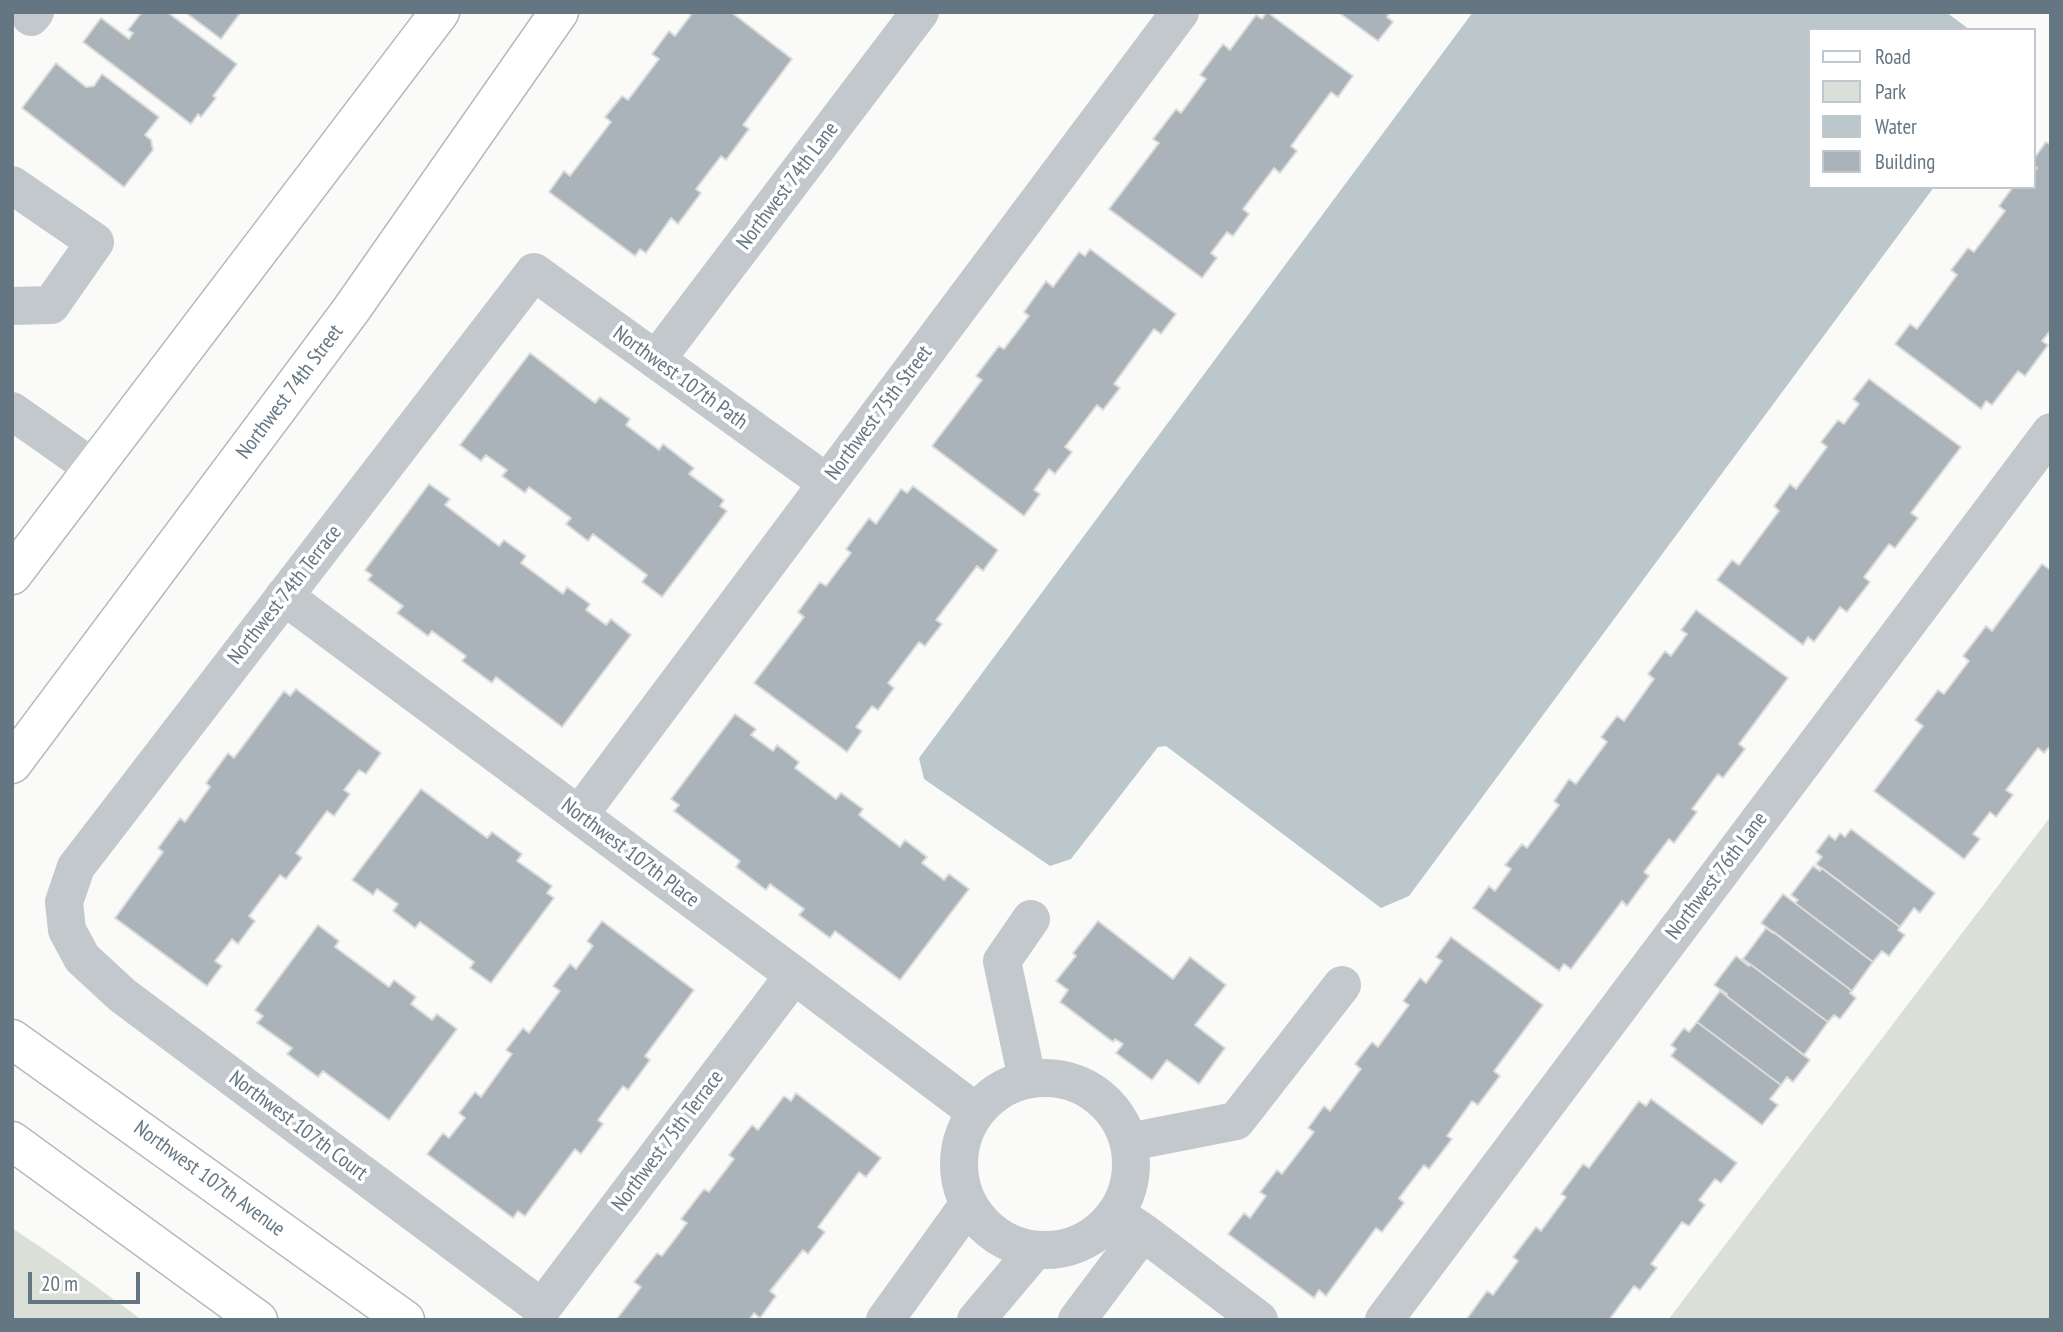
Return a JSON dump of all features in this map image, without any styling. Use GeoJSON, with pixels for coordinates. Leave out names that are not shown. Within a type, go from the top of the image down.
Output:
{"type":"FeatureCollection","features":[{"type":"Feature","properties":{"kind":"main road"},"geometry":{"type":"LineString","coordinates":[[12,575],[440,12]]}},
{"type":"Feature","properties":{"kind":"main road","name":"Northwest 74th Street"},"geometry":{"type":"LineString","coordinates":[[12,764],[351,310],[559,12]]}},
{"type":"Feature","properties":{"kind":"main road","name":"Northwest 107th Avenue"},"geometry":{"type":"LineString","coordinates":[[12,1039],[405,1320]]}},
{"type":"Feature","properties":{"kind":"main road"},"geometry":{"type":"LineString","coordinates":[[12,1141],[254,1318]]}},
{"type":"Feature","properties":{"kind":"street","name":"Northwest 74th Lane"},"geometry":{"type":"LineString","coordinates":[[656,360],[920,12]]}},
{"type":"Feature","properties":{"kind":"street","name":"Northwest 75th Street"},"geometry":{"type":"LineString","coordinates":[[579,815],[1180,12]]}},
{"type":"Feature","properties":{"kind":"street"},"geometry":{"type":"LineString","coordinates":[[12,185],[95,242],[51,305],[12,306]]}},
{"type":"Feature","properties":{"kind":"street","name":"Northwest 107th Path"},"geometry":{"type":"LineString","coordinates":[[534,272],[827,484]]}},
{"type":"Feature","properties":{"kind":"street","name":"Northwest 74th Terrace"},"geometry":{"type":"LineString","coordinates":[[67,930],[64,902],[76,867],[534,272]]}},
{"type":"Feature","properties":{"kind":"street"},"geometry":{"type":"LineString","coordinates":[[12,411],[93,468]]}},
{"type":"Feature","properties":{"kind":"street","name":"Northwest 76th Lane"},"geometry":{"type":"LineString","coordinates":[[1384,1320],[2051,432]]}},
{"type":"Feature","properties":{"kind":"street","name":"Northwest 107th Place"},"geometry":{"type":"LineString","coordinates":[[284,596],[976,1112]]}},
{"type":"Feature","properties":{"kind":"street"},"geometry":{"type":"LineString","coordinates":[[1027,1079],[1002,961],[1031,919]]}},
{"type":"Feature","properties":{"kind":"street","name":"Northwest 107th Court"},"geometry":{"type":"LineString","coordinates":[[67,930],[82,958],[122,995],[542,1308]]}},
{"type":"Feature","properties":{"kind":"street","name":"Northwest 75th Terrace"},"geometry":{"type":"LineString","coordinates":[[542,1308],[794,975]]}},
{"type":"Feature","properties":{"kind":"street"},"geometry":{"type":"LineString","coordinates":[[1129,1142],[1236,1121],[1342,985]]}},
{"type":"Feature","properties":{"kind":"street"},"geometry":{"type":"LineString","coordinates":[[1077,1320],[1130,1223],[1129,1142],[1119,1117],[1101,1098],[1079,1084],[1053,1078],[1027,1079],[1008,1086],[990,1097],[976,1112],[964,1134],[959,1157],[960,1182],[968,1205],[981,1225],[1000,1239],[1035,1250],[1049,1251],[1075,1246],[1098,1233],[1130,1223]]}},
{"type":"Feature","properties":{"kind":"street"},"geometry":{"type":"LineString","coordinates":[[900,1314],[968,1205]]}},
{"type":"Feature","properties":{"kind":"street"},"geometry":{"type":"LineString","coordinates":[[1130,1223],[1259,1320]]}},
{"type":"Feature","properties":{"kind":"street"},"geometry":{"type":"LineString","coordinates":[[976,1320],[1035,1250]]}},
{"type":"Feature","properties":{"kind":"green space"},"geometry":{"type":"Polygon","coordinates":[[[2051,816],[2051,1320],[1668,1320],[2051,816]]]}},
{"type":"Feature","properties":{"kind":"green space"},"geometry":{"type":"Polygon","coordinates":[[[12,1228],[61,1261],[142,1320],[12,1320],[12,1228]]]}},
{"type":"Feature","properties":{"kind":"water"},"geometry":{"type":"Polygon","coordinates":[[[1473,12],[1946,12],[1967,28],[1808,28],[1808,189],[1933,189],[1409,896],[1381,908],[1166,746],[1158,747],[1071,859],[1050,866],[924,779],[919,758],[1473,12]]]}},
{"type":"Feature","properties":{"kind":"building"},"geometry":{"type":"Polygon","coordinates":[[[142,12],[167,12],[237,64],[213,96],[216,98],[201,117],[198,114],[191,124],[83,42],[101,18],[129,39],[133,33],[128,30],[142,12]]]}},
{"type":"Feature","properties":{"kind":"building"},"geometry":{"type":"Polygon","coordinates":[[[185,12],[241,12],[221,39],[185,12]]]}},
{"type":"Feature","properties":{"kind":"building"},"geometry":{"type":"Polygon","coordinates":[[[687,12],[731,12],[792,59],[743,125],[749,129],[726,160],[721,156],[696,189],[701,193],[678,224],[671,218],[646,253],[640,249],[635,256],[549,192],[564,171],[570,176],[611,122],[605,117],[622,96],[628,100],[659,59],[652,54],[669,31],[675,36],[691,15],[687,12]]]}},
{"type":"Feature","properties":{"kind":"building"},"geometry":{"type":"Polygon","coordinates":[[[1267,12],[1353,76],[1338,97],[1331,92],[1291,146],[1297,151],[1280,173],[1274,168],[1243,209],[1249,214],[1233,236],[1227,232],[1211,253],[1217,258],[1202,278],[1109,209],[1159,143],[1153,139],[1176,109],[1181,113],[1206,79],[1200,75],[1223,44],[1230,50],[1256,15],[1262,19],[1267,12]]]}},
{"type":"Feature","properties":{"kind":"building"},"geometry":{"type":"Polygon","coordinates":[[[1338,12],[1390,12],[1387,17],[1393,22],[1378,41],[1338,12]]]}},
{"type":"Feature","properties":{"kind":"building"},"geometry":{"type":"Polygon","coordinates":[[[56,63],[86,87],[94,86],[102,74],[159,117],[145,135],[151,140],[153,150],[124,187],[22,108],[56,63]]]}},
{"type":"Feature","properties":{"kind":"building"},"geometry":{"type":"Polygon","coordinates":[[[2046,142],[2051,145],[2051,330],[2042,341],[2048,345],[2025,376],[2018,371],[1992,405],[1986,401],[1981,409],[1895,344],[1910,324],[1917,329],[1957,275],[1951,270],[1968,248],[1974,252],[2005,211],[1999,206],[2012,189],[2035,189],[2035,157],[2046,142]]]}},
{"type":"Feature","properties":{"kind":"building"},"geometry":{"type":"Polygon","coordinates":[[[1090,249],[1176,314],[1161,334],[1154,329],[1114,384],[1120,388],[1103,410],[1097,405],[1065,447],[1072,452],[1055,474],[1049,469],[1034,490],[1040,494],[1024,516],[932,446],[982,380],[976,376],[999,346],[1004,349],[1029,316],[1024,312],[1046,281],[1053,287],[1079,252],[1085,256],[1090,249]]]}},
{"type":"Feature","properties":{"kind":"building"},"geometry":{"type":"Polygon","coordinates":[[[530,353],[595,403],[600,397],[630,419],[626,425],[659,450],[663,444],[694,468],[689,474],[724,500],[720,506],[727,511],[662,597],[642,582],[647,575],[593,534],[588,541],[566,524],[571,518],[529,487],[525,493],[502,476],[507,470],[486,455],[481,461],[460,445],[530,353]]]}},
{"type":"Feature","properties":{"kind":"building"},"geometry":{"type":"Polygon","coordinates":[[[1869,379],[1961,447],[1911,513],[1918,518],[1895,548],[1889,544],[1864,577],[1870,582],[1847,612],[1840,607],[1814,642],[1808,637],[1803,645],[1717,580],[1732,560],[1739,565],[1779,511],[1774,506],[1790,484],[1796,489],[1827,447],[1821,442],[1838,420],[1844,424],[1859,404],[1853,399],[1869,379]]]}},
{"type":"Feature","properties":{"kind":"building"},"geometry":{"type":"Polygon","coordinates":[[[429,484],[450,499],[445,505],[499,546],[504,540],[526,556],[521,563],[563,594],[567,587],[590,604],[586,610],[606,625],[611,619],[631,635],[562,727],[496,677],[492,683],[462,661],[466,656],[432,631],[428,636],[397,613],[403,606],[368,580],[372,575],[365,570],[429,484]]]}},
{"type":"Feature","properties":{"kind":"building"},"geometry":{"type":"Polygon","coordinates":[[[913,486],[998,550],[983,571],[977,566],[936,620],[942,624],[925,646],[919,642],[888,683],[894,688],[878,710],[872,706],[856,727],[862,731],[847,752],[754,683],[804,617],[798,612],[820,582],[826,586],[851,553],[846,549],[869,518],[876,524],[901,489],[907,493],[913,486]]]}},
{"type":"Feature","properties":{"kind":"building"},"geometry":{"type":"Polygon","coordinates":[[[2042,564],[2049,569],[2051,566],[2051,745],[2044,753],[2038,748],[2006,790],[2013,795],[1996,817],[1990,812],[1973,834],[1980,839],[1964,859],[1874,791],[1923,726],[1915,720],[1938,690],[1944,694],[1969,661],[1963,656],[1986,626],[1992,631],[2042,564]]]}},
{"type":"Feature","properties":{"kind":"building"},"geometry":{"type":"Polygon","coordinates":[[[1696,610],[1788,678],[1739,744],[1745,749],[1723,778],[1718,774],[1692,809],[1697,812],[1674,843],[1669,839],[1644,872],[1649,876],[1627,906],[1622,901],[1571,969],[1564,964],[1559,971],[1473,908],[1489,886],[1495,891],[1511,869],[1505,865],[1522,844],[1527,848],[1559,805],[1554,801],[1569,779],[1576,784],[1607,742],[1601,737],[1617,716],[1624,721],[1654,679],[1648,674],[1665,651],[1671,656],[1687,634],[1681,630],[1696,610]]]}},
{"type":"Feature","properties":{"kind":"building"},"geometry":{"type":"Polygon","coordinates":[[[296,689],[381,753],[366,774],[359,770],[344,790],[350,794],[334,816],[327,811],[296,853],[302,858],[286,879],[280,875],[249,916],[255,921],[238,944],[232,939],[215,961],[222,966],[207,986],[115,918],[163,852],[158,848],[180,818],[185,822],[210,787],[206,783],[228,753],[234,758],[284,691],[290,696],[296,689]]]}},
{"type":"Feature","properties":{"kind":"building"},"geometry":{"type":"Polygon","coordinates":[[[735,714],[756,729],[751,735],[773,751],[777,745],[799,762],[795,768],[836,799],[841,793],[863,809],[859,815],[900,847],[905,840],[927,857],[922,863],[944,880],[949,874],[969,889],[900,980],[835,931],[830,938],[799,915],[804,909],[770,884],[766,890],[736,867],[740,861],[674,811],[679,805],[671,799],[735,714]]]}},
{"type":"Feature","properties":{"kind":"building"},"geometry":{"type":"Polygon","coordinates":[[[421,789],[487,838],[492,832],[522,854],[517,861],[552,886],[547,893],[554,898],[491,983],[470,968],[474,962],[420,922],[415,928],[393,911],[398,904],[377,889],[373,895],[352,880],[421,789]]]}},
{"type":"Feature","properties":{"kind":"building"},"geometry":{"type":"Polygon","coordinates":[[[1851,829],[1935,893],[1920,913],[1914,908],[1900,927],[1816,864],[1822,857],[1816,852],[1829,835],[1835,840],[1840,833],[1845,837],[1851,829]]]}},
{"type":"Feature","properties":{"kind":"building"},"geometry":{"type":"Polygon","coordinates":[[[1813,866],[1820,871],[1822,868],[1900,927],[1898,930],[1905,935],[1889,956],[1882,951],[1873,962],[1795,903],[1798,900],[1791,895],[1813,866]]]}},
{"type":"Feature","properties":{"kind":"building"},"geometry":{"type":"Polygon","coordinates":[[[1783,894],[1873,962],[1852,991],[1761,923],[1783,894]]]}},
{"type":"Feature","properties":{"kind":"building"},"geometry":{"type":"Polygon","coordinates":[[[602,921],[694,990],[645,1056],[650,1060],[628,1090],[623,1086],[598,1120],[603,1124],[581,1154],[575,1149],[525,1216],[518,1211],[513,1218],[427,1154],[443,1133],[449,1138],[465,1118],[459,1113],[475,1092],[481,1097],[512,1054],[506,1050],[523,1028],[529,1033],[560,991],[553,986],[570,964],[576,969],[593,946],[587,941],[602,921]]]}},
{"type":"Feature","properties":{"kind":"building"},"geometry":{"type":"Polygon","coordinates":[[[1098,921],[1173,979],[1190,957],[1226,985],[1195,1025],[1225,1048],[1199,1084],[1167,1060],[1152,1080],[1116,1053],[1123,1044],[1115,1039],[1113,1042],[1060,1002],[1068,990],[1056,981],[1076,956],[1073,953],[1098,921]]]}},
{"type":"Feature","properties":{"kind":"building"},"geometry":{"type":"Polygon","coordinates":[[[318,925],[339,941],[335,947],[389,987],[394,980],[416,997],[411,1004],[432,1020],[437,1014],[457,1029],[389,1120],[323,1071],[318,1077],[287,1054],[292,1048],[257,1023],[263,1016],[255,1010],[318,925]]]}},
{"type":"Feature","properties":{"kind":"building"},"geometry":{"type":"Polygon","coordinates":[[[1766,928],[1852,991],[1850,993],[1856,998],[1840,1019],[1834,1015],[1828,1022],[1743,959],[1766,928]]]}},
{"type":"Feature","properties":{"kind":"building"},"geometry":{"type":"Polygon","coordinates":[[[1451,937],[1543,1005],[1494,1071],[1500,1076],[1478,1105],[1472,1101],[1447,1136],[1452,1139],[1429,1169],[1424,1165],[1399,1198],[1404,1203],[1382,1232],[1376,1228],[1326,1296],[1319,1290],[1314,1298],[1228,1234],[1244,1213],[1250,1218],[1266,1196],[1260,1192],[1277,1170],[1282,1174],[1314,1132],[1308,1128],[1324,1106],[1330,1111],[1361,1069],[1355,1064],[1372,1042],[1378,1047],[1409,1005],[1403,1001],[1420,978],[1426,983],[1442,961],[1436,957],[1451,937]]]}},
{"type":"Feature","properties":{"kind":"building"},"geometry":{"type":"Polygon","coordinates":[[[1736,956],[1828,1022],[1804,1055],[1714,985],[1736,956]]]}},
{"type":"Feature","properties":{"kind":"building"},"geometry":{"type":"Polygon","coordinates":[[[1720,991],[1810,1060],[1793,1082],[1787,1077],[1781,1085],[1697,1022],[1720,991]]]}},
{"type":"Feature","properties":{"kind":"building"},"geometry":{"type":"Polygon","coordinates":[[[1697,1022],[1781,1085],[1770,1099],[1778,1105],[1762,1125],[1671,1056],[1676,1049],[1671,1045],[1684,1028],[1689,1032],[1697,1022]]]}},
{"type":"Feature","properties":{"kind":"building"},"geometry":{"type":"Polygon","coordinates":[[[796,1093],[881,1158],[866,1177],[859,1172],[818,1227],[825,1232],[808,1254],[803,1250],[770,1291],[776,1296],[760,1318],[754,1313],[749,1320],[616,1320],[641,1287],[634,1282],[657,1253],[662,1256],[687,1223],[681,1219],[704,1189],[709,1192],[734,1159],[729,1155],[752,1125],[758,1130],[784,1096],[791,1101],[796,1093]]]}},
{"type":"Feature","properties":{"kind":"building"},"geometry":{"type":"Polygon","coordinates":[[[1651,1099],[1737,1163],[1721,1183],[1715,1179],[1699,1200],[1705,1205],[1689,1226],[1682,1222],[1651,1264],[1657,1268],[1640,1290],[1634,1286],[1609,1320],[1466,1320],[1487,1291],[1493,1295],[1518,1261],[1513,1257],[1536,1227],[1541,1231],[1566,1197],[1561,1194],[1583,1164],[1589,1168],[1639,1101],[1646,1106],[1651,1099]]]}}]}
